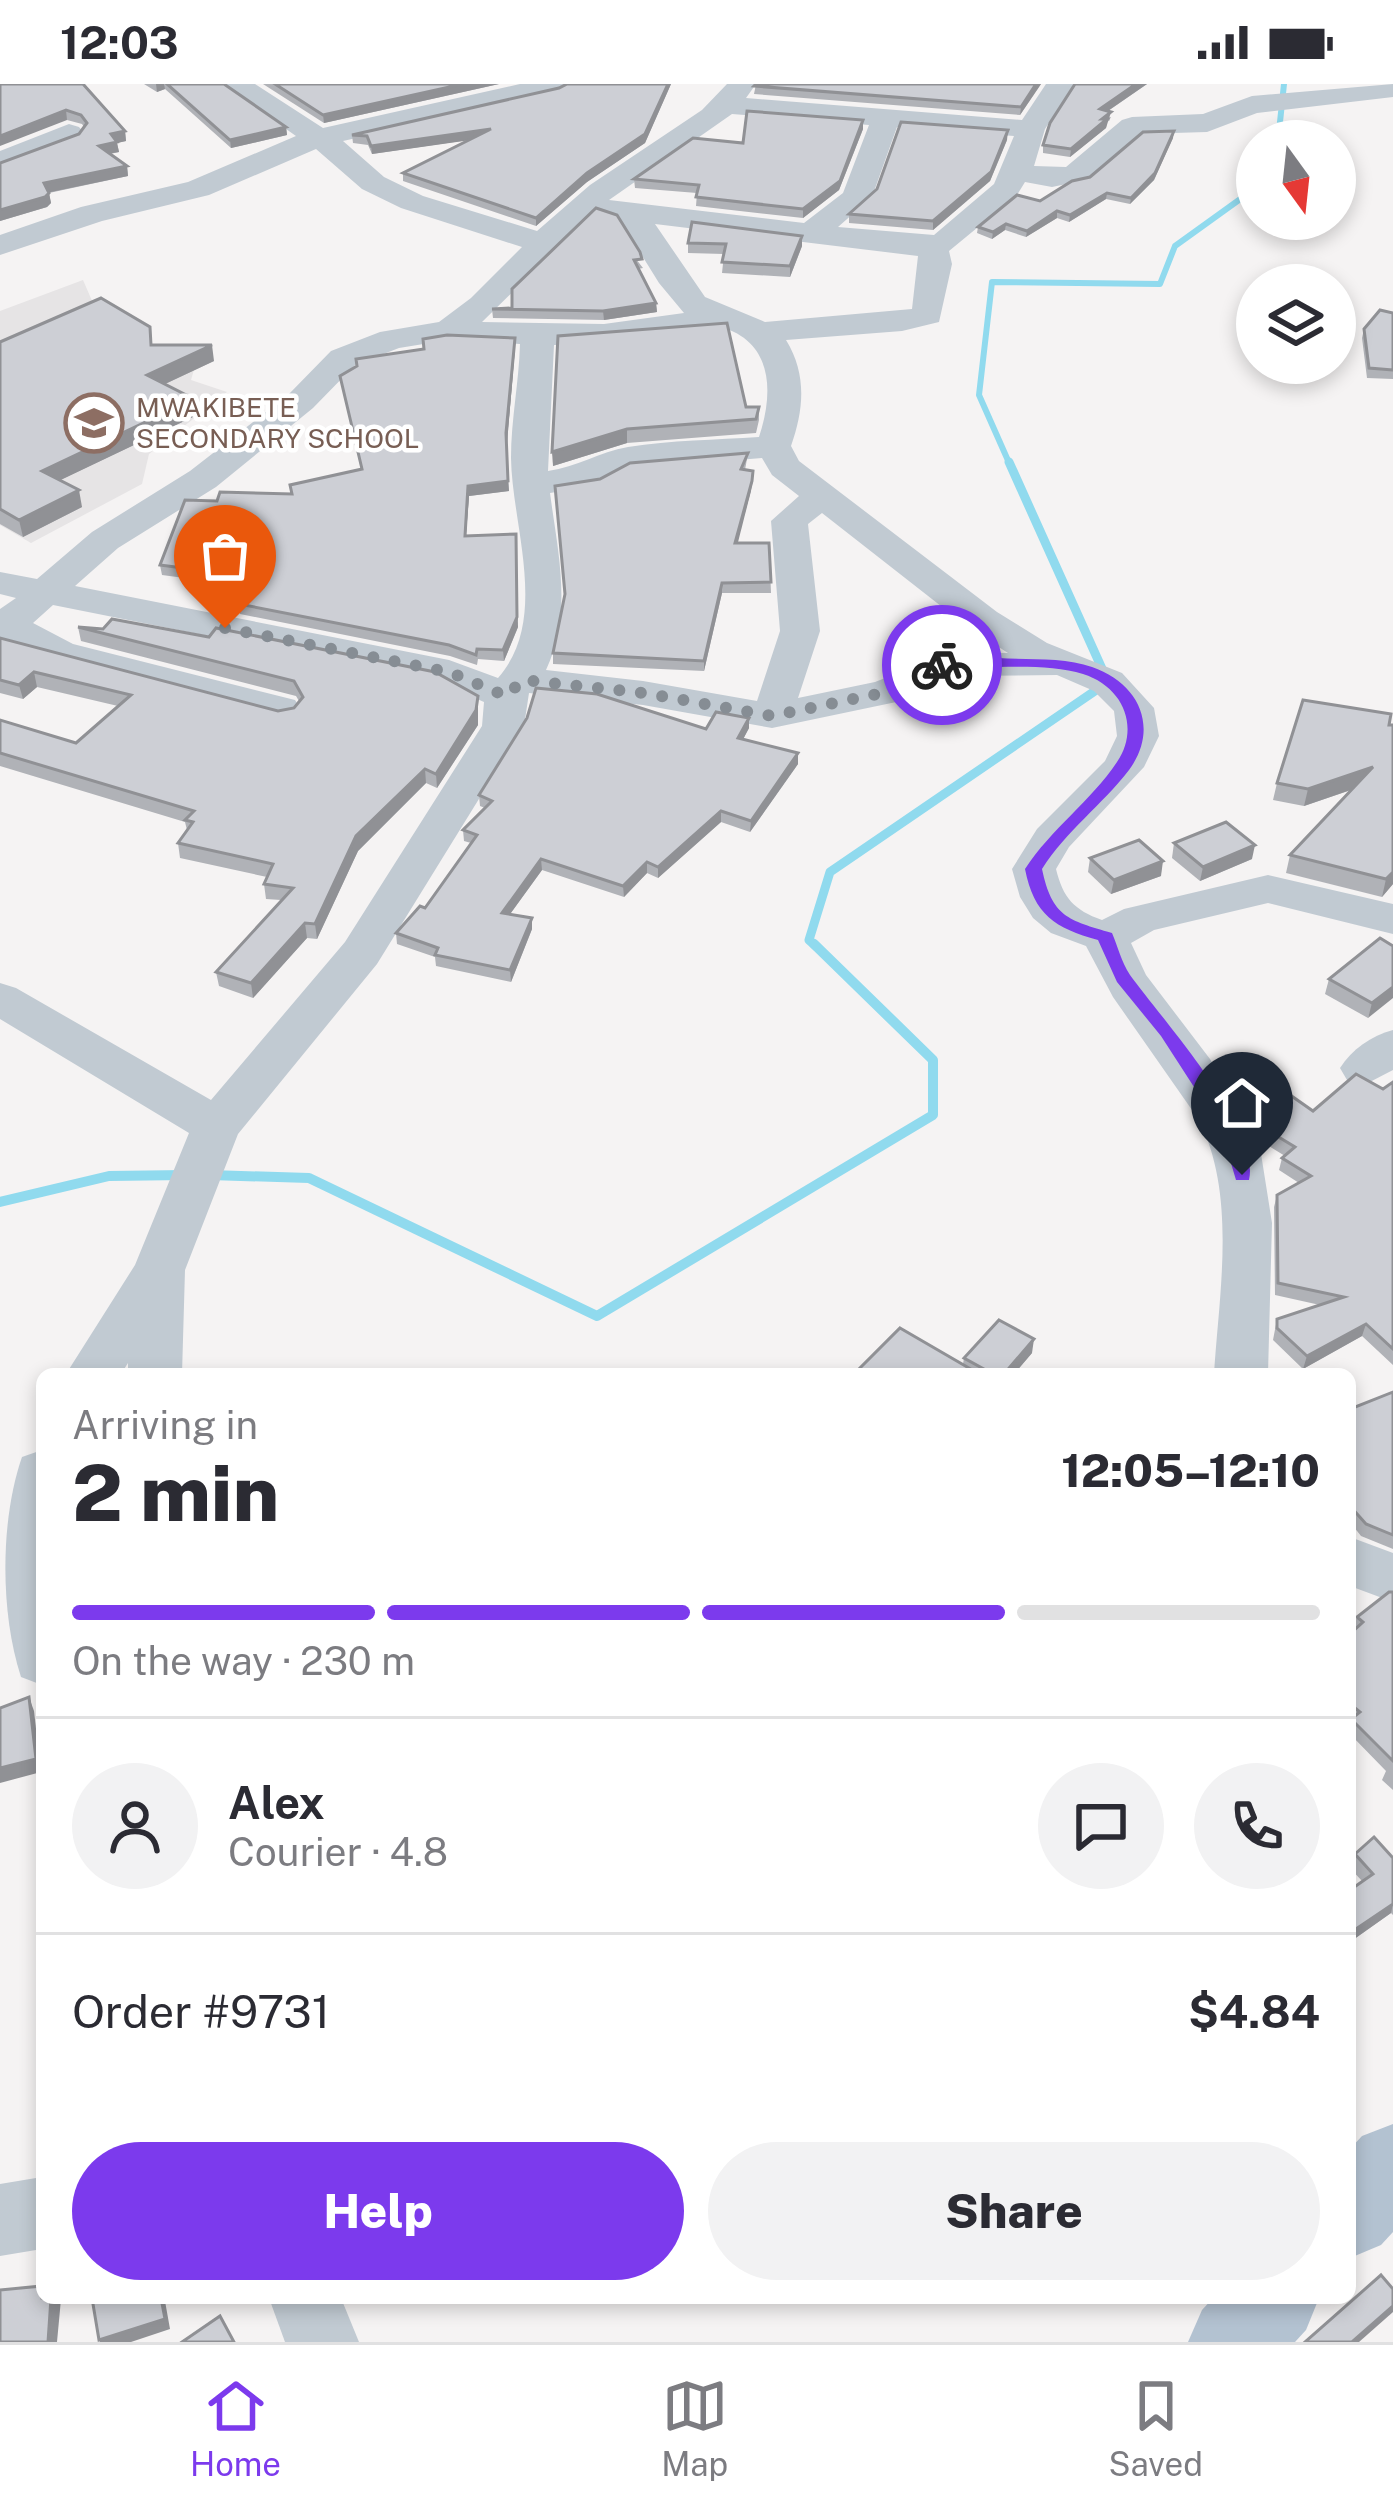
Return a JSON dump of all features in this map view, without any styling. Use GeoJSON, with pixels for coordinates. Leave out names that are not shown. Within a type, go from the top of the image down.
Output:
{"type":"FeatureCollection","features":[{"type":"Feature","properties":{"kind":"main road"},"geometry":{"type":"LineString","coordinates":[[1356,2207],[1393,2167]]}},
{"type":"Feature","properties":{"kind":"main road"},"geometry":{"type":"LineString","coordinates":[[1234,2342],[1269,2304]]}},
{"type":"Feature","properties":{"kind":"street"},"geometry":{"type":"LineString","coordinates":[[236,84],[303,143],[338,151],[360,174],[393,193],[542,243]]}},
{"type":"Feature","properties":{"kind":"street"},"geometry":{"type":"LineString","coordinates":[[398,84],[436,112]]}},
{"type":"Feature","properties":{"kind":"street"},"geometry":{"type":"LineString","coordinates":[[183,160],[303,143],[558,84]]}},
{"type":"Feature","properties":{"kind":"street"},"geometry":{"type":"LineString","coordinates":[[584,206],[932,246],[944,243],[977,216],[1017,172],[1030,129],[1060,84]]}},
{"type":"Feature","properties":{"kind":"street"},"geometry":{"type":"LineString","coordinates":[[1017,172],[1052,178],[1076,174],[1132,125],[1208,123],[1252,105],[1393,89]]}},
{"type":"Feature","properties":{"kind":"street"},"geometry":{"type":"LineString","coordinates":[[448,330],[501,288],[584,206],[734,95],[1030,129]]}},
{"type":"Feature","properties":{"kind":"street"},"geometry":{"type":"LineString","coordinates":[[813,232],[856,197],[886,116]]}},
{"type":"Feature","properties":{"kind":"street"},"geometry":{"type":"LineString","coordinates":[[0,162],[69,133]]}},
{"type":"Feature","properties":{"kind":"street"},"geometry":{"type":"LineString","coordinates":[[0,245],[92,214],[198,189],[303,143]]}},
{"type":"Feature","properties":{"kind":"street"},"geometry":{"type":"LineString","coordinates":[[629,211],[687,299],[718,318],[762,332],[902,322],[927,315],[936,264],[932,246]]}},
{"type":"Feature","properties":{"kind":"street"},"geometry":{"type":"LineString","coordinates":[[2,610],[46,592],[111,536],[202,479],[246,462],[281,438],[295,424],[302,401],[343,358],[392,339],[448,330],[604,334],[718,318]]}},
{"type":"Feature","properties":{"kind":"street"},"geometry":{"type":"LineString","coordinates":[[762,332],[783,366],[783,420],[773,446]]}},
{"type":"Feature","properties":{"kind":"street"},"geometry":{"type":"LineString","coordinates":[[97,1368],[159,1270],[216,1126],[361,952],[503,726],[514,688],[538,643],[545,595],[532,484],[537,350],[532,334]]}},
{"type":"Feature","properties":{"kind":"street"},"geometry":{"type":"LineString","coordinates":[[532,484],[575,480],[628,458],[773,446]]}},
{"type":"Feature","properties":{"kind":"street"},"geometry":{"type":"LineString","coordinates":[[773,446],[785,467],[899,559],[1002,633],[1108,682],[1134,708],[1138,736],[1123,766],[1052,839],[1034,869],[1049,913],[1069,926],[1106,937],[1141,919],[1268,889],[1393,919]]}},
{"type":"Feature","properties":{"kind":"street"},"geometry":{"type":"LineString","coordinates":[[772,716],[800,631],[789,521],[823,496]]}},
{"type":"Feature","properties":{"kind":"street"},"geometry":{"type":"LineString","coordinates":[[46,592],[514,688],[644,693],[772,716],[887,692],[951,664],[1033,663],[1087,670]]}},
{"type":"Feature","properties":{"kind":"street"},"geometry":{"type":"LineString","coordinates":[[2,610],[59,652],[281,709]]}},
{"type":"Feature","properties":{"kind":"street"},"geometry":{"type":"LineString","coordinates":[[1106,937],[1110,956],[1186,1060],[1234,1143],[1242,1175],[1241,1368]]}},
{"type":"Feature","properties":{"kind":"street"},"geometry":{"type":"LineString","coordinates":[[0,999],[216,1126]]}},
{"type":"Feature","properties":{"kind":"street"},"geometry":{"type":"LineString","coordinates":[[155,1368],[159,1270]]}},
{"type":"Feature","properties":{"kind":"street"},"geometry":{"type":"LineString","coordinates":[[36,1492],[22,1537],[36,1630]]}},
{"type":"Feature","properties":{"kind":"street"},"geometry":{"type":"LineString","coordinates":[[1356,1563],[1393,1578]]}},
{"type":"Feature","properties":{"kind":"street"},"geometry":{"type":"LineString","coordinates":[[0,1636],[36,1664]]}},
{"type":"Feature","properties":{"kind":"street"},"geometry":{"type":"LineString","coordinates":[[0,2220],[36,2214]]}},
{"type":"Feature","properties":{"kind":"street"},"geometry":{"type":"LineString","coordinates":[[307,2304],[322,2342]]}},
{"type":"Feature","properties":{"kind":"shaded area","name":"MWAKIBETE SECONDARY SCHOOL"},"geometry":{"type":"Polygon","coordinates":[[[83,280],[112,347],[198,356],[191,380],[227,392],[149,454],[142,484],[31,543],[0,525],[0,311],[83,280]]]}},
{"type":"Feature","properties":{"kind":"building"},"geometry":{"type":"Polygon","coordinates":[[[0,84],[83,84],[125,131],[111,134],[117,142],[99,146],[127,166],[44,183],[49,193],[45,197],[0,210],[0,163],[79,134],[87,123],[81,115],[66,110],[0,136],[0,84]]]}},
{"type":"Feature","properties":{"kind":"building"},"geometry":{"type":"Polygon","coordinates":[[[167,84],[224,84],[286,127],[230,140],[167,84]]]}},
{"type":"Feature","properties":{"kind":"building"},"geometry":{"type":"Polygon","coordinates":[[[275,84],[463,84],[323,115],[275,84]]]}},
{"type":"Feature","properties":{"kind":"building"},"geometry":{"type":"Polygon","coordinates":[[[567,84],[668,84],[645,134],[587,173],[536,218],[403,173],[491,129],[371,146],[367,136],[352,135],[559,88],[567,84]]]}},
{"type":"Feature","properties":{"kind":"building"},"geometry":{"type":"Polygon","coordinates":[[[756,84],[1036,84],[1021,107],[756,84]]]}},
{"type":"Feature","properties":{"kind":"building"},"geometry":{"type":"Polygon","coordinates":[[[1075,84],[1136,84],[1100,109],[1111,112],[1102,119],[1107,119],[1071,149],[1043,145],[1050,123],[1075,84]]]}},
{"type":"Feature","properties":{"kind":"building"},"geometry":{"type":"Polygon","coordinates":[[[747,111],[863,120],[840,181],[803,209],[696,197],[699,185],[634,179],[693,138],[743,143],[747,111]]]}},
{"type":"Feature","properties":{"kind":"building"},"geometry":{"type":"Polygon","coordinates":[[[901,122],[1008,130],[991,172],[933,221],[849,214],[877,189],[901,122]]]}},
{"type":"Feature","properties":{"kind":"building"},"geometry":{"type":"Polygon","coordinates":[[[1174,131],[1155,173],[1131,198],[1107,193],[1070,215],[1057,211],[1027,231],[1006,224],[993,232],[978,227],[1017,195],[1040,201],[1072,181],[1090,177],[1143,132],[1174,131]]]}},
{"type":"Feature","properties":{"kind":"building"},"geometry":{"type":"Polygon","coordinates":[[[596,208],[617,215],[640,252],[642,259],[634,260],[656,303],[603,311],[492,309],[512,308],[512,289],[596,208]]]}},
{"type":"Feature","properties":{"kind":"building"},"geometry":{"type":"Polygon","coordinates":[[[692,222],[802,236],[790,266],[722,262],[726,244],[688,243],[692,222]]]}},
{"type":"Feature","properties":{"kind":"building","name":"MWAKIBETE SECONDARY SCHOOL"},"geometry":{"type":"Polygon","coordinates":[[[101,298],[150,327],[151,345],[212,345],[147,375],[194,399],[42,471],[79,490],[19,520],[0,509],[0,342],[101,298]]]}},
{"type":"Feature","properties":{"kind":"building"},"geometry":{"type":"Polygon","coordinates":[[[1380,310],[1393,313],[1393,370],[1369,368],[1364,329],[1380,310]]]}},
{"type":"Feature","properties":{"kind":"building"},"geometry":{"type":"Polygon","coordinates":[[[727,323],[746,407],[759,407],[756,419],[627,429],[552,452],[558,336],[727,323]]]}},
{"type":"Feature","properties":{"kind":"building"},"geometry":{"type":"Polygon","coordinates":[[[447,335],[515,338],[506,433],[508,481],[468,486],[465,536],[516,534],[517,617],[503,650],[477,649],[476,655],[449,645],[239,604],[260,578],[160,565],[185,500],[217,501],[220,492],[292,494],[290,485],[362,469],[340,376],[357,366],[356,359],[424,349],[423,339],[447,335]]]}},
{"type":"Feature","properties":{"kind":"building"},"geometry":{"type":"Polygon","coordinates":[[[748,453],[741,469],[753,471],[752,481],[735,543],[769,543],[771,582],[722,583],[704,661],[553,653],[565,594],[555,486],[600,479],[630,463],[748,453]]]}},
{"type":"Feature","properties":{"kind":"building"},"geometry":{"type":"Polygon","coordinates":[[[112,619],[209,637],[216,628],[435,672],[478,696],[476,710],[436,774],[425,769],[356,836],[315,924],[305,923],[251,983],[216,972],[293,888],[264,884],[273,864],[178,843],[193,822],[185,820],[194,811],[0,753],[0,720],[76,743],[131,695],[34,672],[19,685],[0,680],[0,638],[278,711],[294,708],[303,697],[294,681],[78,627],[103,629],[112,619]]]}},
{"type":"Feature","properties":{"kind":"building"},"geometry":{"type":"Polygon","coordinates":[[[536,688],[597,694],[706,729],[716,712],[749,718],[738,738],[798,753],[751,821],[721,811],[658,867],[647,862],[623,886],[541,859],[502,913],[532,918],[510,970],[435,955],[438,948],[396,933],[420,906],[425,908],[477,835],[463,830],[492,801],[479,795],[527,718],[536,688]]]}},
{"type":"Feature","properties":{"kind":"building"},"geometry":{"type":"Polygon","coordinates":[[[1303,700],[1391,714],[1393,872],[1386,879],[1290,855],[1373,767],[1308,789],[1277,783],[1303,700]]]}},
{"type":"Feature","properties":{"kind":"building"},"geometry":{"type":"Polygon","coordinates":[[[1226,822],[1255,845],[1203,867],[1174,843],[1226,822]]]}},
{"type":"Feature","properties":{"kind":"building"},"geometry":{"type":"Polygon","coordinates":[[[1139,840],[1163,861],[1114,880],[1090,858],[1139,840]]]}},
{"type":"Feature","properties":{"kind":"building"},"geometry":{"type":"Polygon","coordinates":[[[1380,938],[1393,946],[1393,987],[1372,1003],[1329,979],[1380,938]]]}},
{"type":"Feature","properties":{"kind":"building"},"geometry":{"type":"Polygon","coordinates":[[[1356,1074],[1383,1089],[1393,1082],[1393,1349],[1366,1324],[1307,1356],[1277,1328],[1277,1319],[1344,1297],[1278,1283],[1277,1195],[1311,1176],[1282,1158],[1295,1147],[1272,1133],[1275,1130],[1263,1121],[1245,1091],[1266,1078],[1313,1111],[1356,1074]]]}},
{"type":"Feature","properties":{"kind":"building"},"geometry":{"type":"Polygon","coordinates":[[[999,1320],[1034,1339],[1009,1368],[982,1368],[964,1358],[999,1320]]]}},
{"type":"Feature","properties":{"kind":"building"},"geometry":{"type":"Polygon","coordinates":[[[900,1328],[969,1368],[860,1368],[900,1328]]]}},
{"type":"Feature","properties":{"kind":"building"},"geometry":{"type":"Polygon","coordinates":[[[1393,1392],[1393,1535],[1366,1524],[1356,1513],[1356,1407],[1393,1392]]]}},
{"type":"Feature","properties":{"kind":"building"},"geometry":{"type":"Polygon","coordinates":[[[1393,1592],[1393,1761],[1356,1724],[1360,1712],[1356,1709],[1356,1628],[1363,1622],[1357,1617],[1393,1592]]]}},
{"type":"Feature","properties":{"kind":"building"},"geometry":{"type":"Polygon","coordinates":[[[29,1697],[36,1759],[0,1768],[0,1708],[29,1697]]]}},
{"type":"Feature","properties":{"kind":"building"},"geometry":{"type":"Polygon","coordinates":[[[1374,1837],[1393,1858],[1393,1904],[1356,1929],[1356,1886],[1373,1874],[1356,1853],[1374,1837]]]}},
{"type":"Feature","properties":{"kind":"building"},"geometry":{"type":"Polygon","coordinates":[[[1381,2275],[1393,2289],[1393,2306],[1352,2342],[1305,2342],[1348,2304],[1356,2304],[1356,2297],[1381,2275]]]}},
{"type":"Feature","properties":{"kind":"building"},"geometry":{"type":"Polygon","coordinates":[[[36,2287],[36,2304],[51,2304],[48,2342],[0,2342],[0,2290],[36,2287]]]}},
{"type":"Feature","properties":{"kind":"building"},"geometry":{"type":"Polygon","coordinates":[[[93,2304],[162,2304],[165,2319],[99,2340],[93,2304]]]}},
{"type":"Feature","properties":{"kind":"building"},"geometry":{"type":"Polygon","coordinates":[[[220,2316],[234,2342],[182,2342],[220,2316]]]}},
{"type":"Feature","properties":{"kind":"waterway"},"geometry":{"type":"LineString","coordinates":[[1280,120],[1284,84]]}},
{"type":"Feature","properties":{"kind":"waterway"},"geometry":{"type":"LineString","coordinates":[[1010,465],[979,395],[992,282],[1160,284],[1175,246],[1236,202]]}},
{"type":"Feature","properties":{"kind":"waterway"},"geometry":{"type":"LineString","coordinates":[[817,947],[809,940],[830,872],[1108,682],[1009,462]]}},
{"type":"Feature","properties":{"kind":"waterway"},"geometry":{"type":"LineString","coordinates":[[210,1175],[309,1178],[597,1316],[933,1115],[933,1060],[814,944]]}},
{"type":"Feature","properties":{"kind":"waterway"},"geometry":{"type":"LineString","coordinates":[[0,1202],[109,1176],[186,1175]]}},
{"type":"Feature","properties":{"kind":"way so far"},"geometry":{"type":"LineString","coordinates":[[225,628],[449,672],[506,696],[523,680],[644,693],[772,716],[887,692],[942,665]]}},
{"type":"Feature","properties":{"kind":"place","name":"MWAKIBETE SECONDARY SCHOOL"},"geometry":{"type":"Point","coordinates":[94,423]}},
{"type":"Feature","properties":{"kind":"route"},"geometry":{"type":"LineString","coordinates":[[942,665],[1033,663],[1087,670],[1108,682],[1134,708],[1138,736],[1123,766],[1052,839],[1034,869],[1039,894],[1049,913],[1069,926],[1106,937],[1110,956],[1124,978],[1214,1102],[1234,1143],[1242,1175]]}}]}
